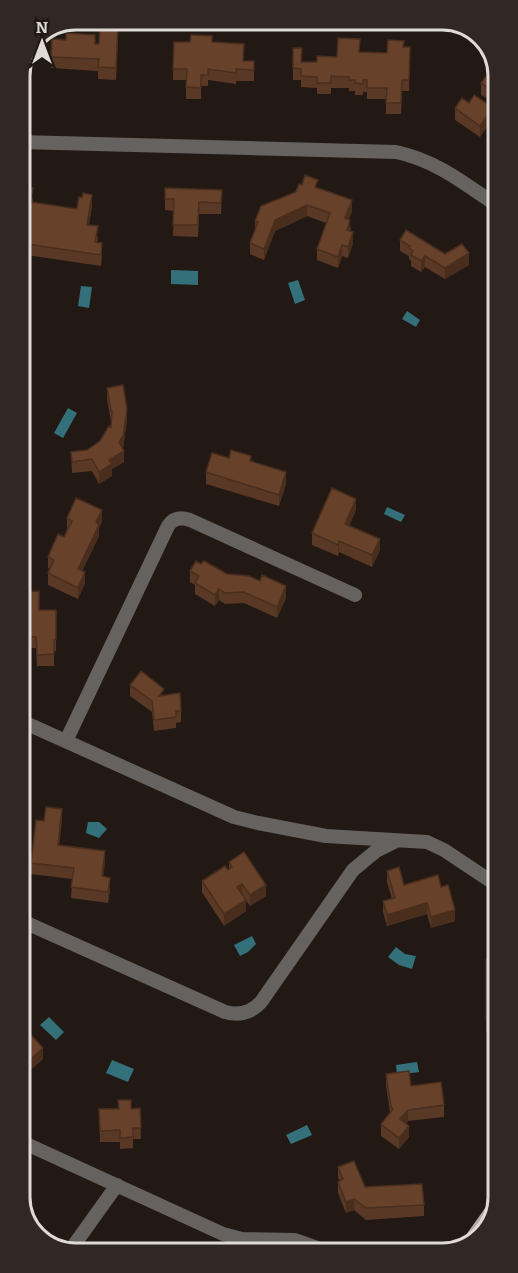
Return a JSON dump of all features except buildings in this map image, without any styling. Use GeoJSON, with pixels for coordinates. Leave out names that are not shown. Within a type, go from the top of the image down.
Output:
{"type":"FeatureCollection","features":[{"type":"Feature","properties":{"kind":"street"},"geometry":{"type":"LineString","coordinates":[[30,142],[396,152],[436,165],[488,200]]}},
{"type":"Feature","properties":{"kind":"street"},"geometry":{"type":"LineString","coordinates":[[66,741],[168,526],[175,519],[190,520],[355,595]]}},
{"type":"Feature","properties":{"kind":"street"},"geometry":{"type":"LineString","coordinates":[[30,725],[242,819],[326,836],[372,840],[419,840],[435,845],[488,879]]}},
{"type":"Feature","properties":{"kind":"street"},"geometry":{"type":"LineString","coordinates":[[30,925],[225,1012],[242,1014],[253,1010],[261,1002],[353,870],[376,851],[399,840]]}},
{"type":"Feature","properties":{"kind":"street"},"geometry":{"type":"LineString","coordinates":[[30,1146],[232,1237],[295,1240],[304,1243]]}},
{"type":"Feature","properties":{"kind":"street"},"geometry":{"type":"LineString","coordinates":[[75,1243],[117,1185]]}},
{"type":"Feature","properties":{"kind":"water"},"geometry":{"type":"Polygon","coordinates":[[[171,270],[198,271],[198,285],[171,284],[171,270]]]}},
{"type":"Feature","properties":{"kind":"water"},"geometry":{"type":"Polygon","coordinates":[[[298,280],[305,300],[295,304],[288,283],[298,280]]]}},
{"type":"Feature","properties":{"kind":"water"},"geometry":{"type":"Polygon","coordinates":[[[81,286],[92,287],[89,308],[78,306],[81,286]]]}},
{"type":"Feature","properties":{"kind":"water"},"geometry":{"type":"Polygon","coordinates":[[[407,311],[420,320],[416,327],[402,319],[407,311]]]}},
{"type":"Feature","properties":{"kind":"water"},"geometry":{"type":"Polygon","coordinates":[[[68,408],[77,413],[63,438],[54,433],[68,408]]]}},
{"type":"Feature","properties":{"kind":"water"},"geometry":{"type":"Polygon","coordinates":[[[387,507],[405,515],[401,522],[384,514],[387,507]]]}},
{"type":"Feature","properties":{"kind":"water"},"geometry":{"type":"Polygon","coordinates":[[[88,822],[99,822],[107,829],[99,838],[86,833],[88,822]]]}},
{"type":"Feature","properties":{"kind":"water"},"geometry":{"type":"Polygon","coordinates":[[[252,936],[256,944],[240,956],[234,945],[252,936]]]}},
{"type":"Feature","properties":{"kind":"water"},"geometry":{"type":"Polygon","coordinates":[[[396,947],[405,954],[416,956],[412,969],[399,965],[388,957],[396,947]]]}},
{"type":"Feature","properties":{"kind":"water"},"geometry":{"type":"Polygon","coordinates":[[[49,1017],[64,1032],[56,1040],[40,1025],[49,1017]]]}},
{"type":"Feature","properties":{"kind":"water"},"geometry":{"type":"Polygon","coordinates":[[[112,1060],[134,1069],[128,1082],[106,1073],[112,1060]]]}},
{"type":"Feature","properties":{"kind":"water"},"geometry":{"type":"Polygon","coordinates":[[[417,1062],[419,1072],[397,1075],[396,1065],[417,1062]]]}},
{"type":"Feature","properties":{"kind":"water"},"geometry":{"type":"Polygon","coordinates":[[[307,1125],[312,1135],[291,1144],[286,1135],[307,1125]]]}}]}
